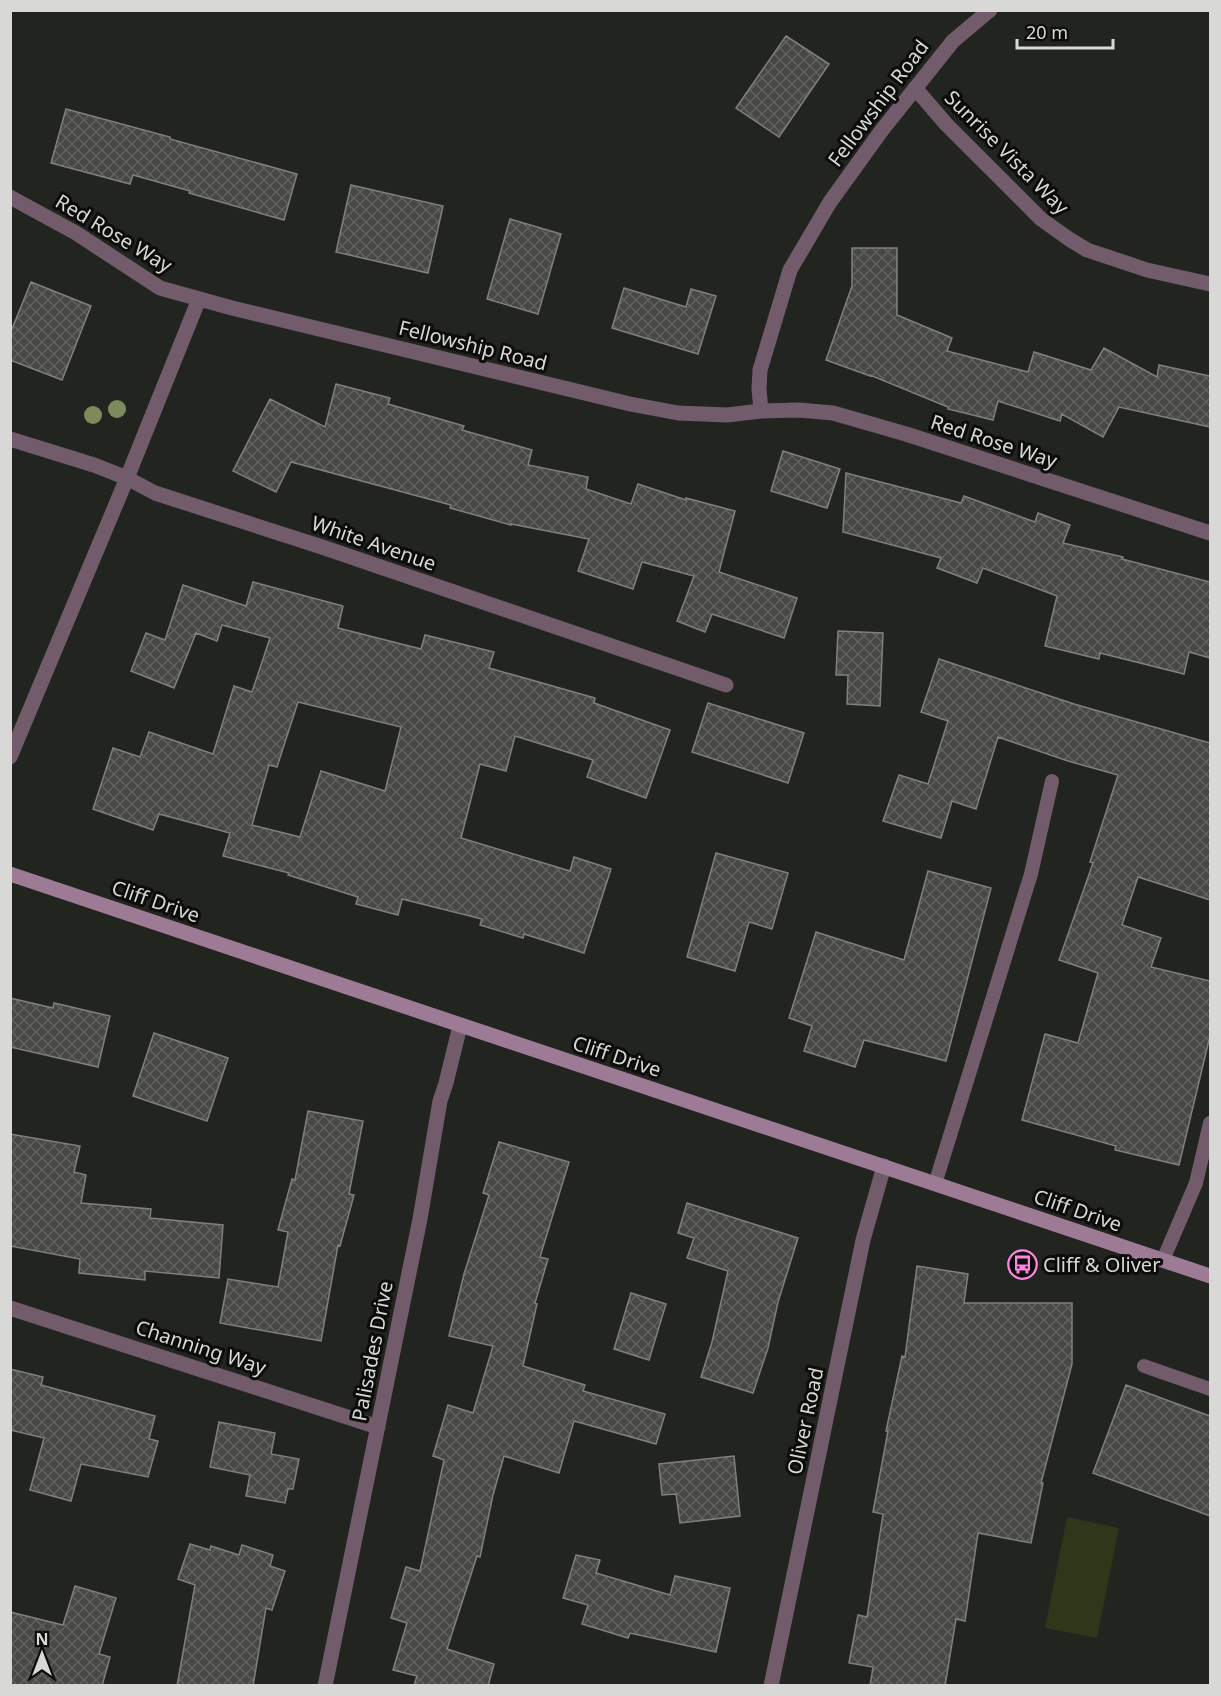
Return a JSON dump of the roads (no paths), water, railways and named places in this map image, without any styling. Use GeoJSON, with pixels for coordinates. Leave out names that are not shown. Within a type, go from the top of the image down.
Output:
{"type":"FeatureCollection","features":[{"type":"Feature","properties":{"kind":"main road","name":"Cliff Drive"},"geometry":{"type":"LineString","coordinates":[[10,874],[1210,1276]]}},
{"type":"Feature","properties":{"kind":"street","name":"Fellowship Road"},"geometry":{"type":"LineString","coordinates":[[199,299],[630,404],[678,413],[727,414],[761,411],[760,370],[790,270],[830,202],[882,130],[953,41],[990,10]]}},
{"type":"Feature","properties":{"kind":"street","name":"Sunrise Vista Way"},"geometry":{"type":"LineString","coordinates":[[915,88],[946,124],[1041,219],[1069,239],[1087,250],[1147,270],[1210,284]]}},
{"type":"Feature","properties":{"kind":"street","name":"Red Rose Way"},"geometry":{"type":"LineString","coordinates":[[10,197],[76,233],[160,288],[199,299]]}},
{"type":"Feature","properties":{"kind":"street"},"geometry":{"type":"LineString","coordinates":[[10,757],[199,299]]}},
{"type":"Feature","properties":{"kind":"street","name":"Red Rose Way"},"geometry":{"type":"LineString","coordinates":[[761,411],[799,410],[832,413],[906,434],[1210,533]]}},
{"type":"Feature","properties":{"kind":"street","name":"White Avenue"},"geometry":{"type":"LineString","coordinates":[[10,439],[94,465],[127,478],[155,493],[334,551],[726,685]]}},
{"type":"Feature","properties":{"kind":"street","name":"Palisades Drive"},"geometry":{"type":"LineString","coordinates":[[325,1686],[420,1219],[440,1101],[460,1026]]}},
{"type":"Feature","properties":{"kind":"street","name":"Oliver Road"},"geometry":{"type":"LineString","coordinates":[[771,1686],[863,1240],[885,1166]]}},
{"type":"Feature","properties":{"kind":"street","name":"Channing Way"},"geometry":{"type":"LineString","coordinates":[[10,1308],[378,1427]]}},
{"type":"Feature","properties":{"kind":"lane"},"geometry":{"type":"LineString","coordinates":[[935,1184],[1031,874],[1052,781]]}},
{"type":"Feature","properties":{"kind":"lane"},"geometry":{"type":"LineString","coordinates":[[1163,1260],[1196,1184],[1210,1123]]}},
{"type":"Feature","properties":{"kind":"lane"},"geometry":{"type":"LineString","coordinates":[[1144,1366],[1210,1389]]}},
{"type":"Feature","properties":{"kind":"place","name":"Cliff & Oliver"},"geometry":{"type":"Point","coordinates":[1022,1264]}}]}
